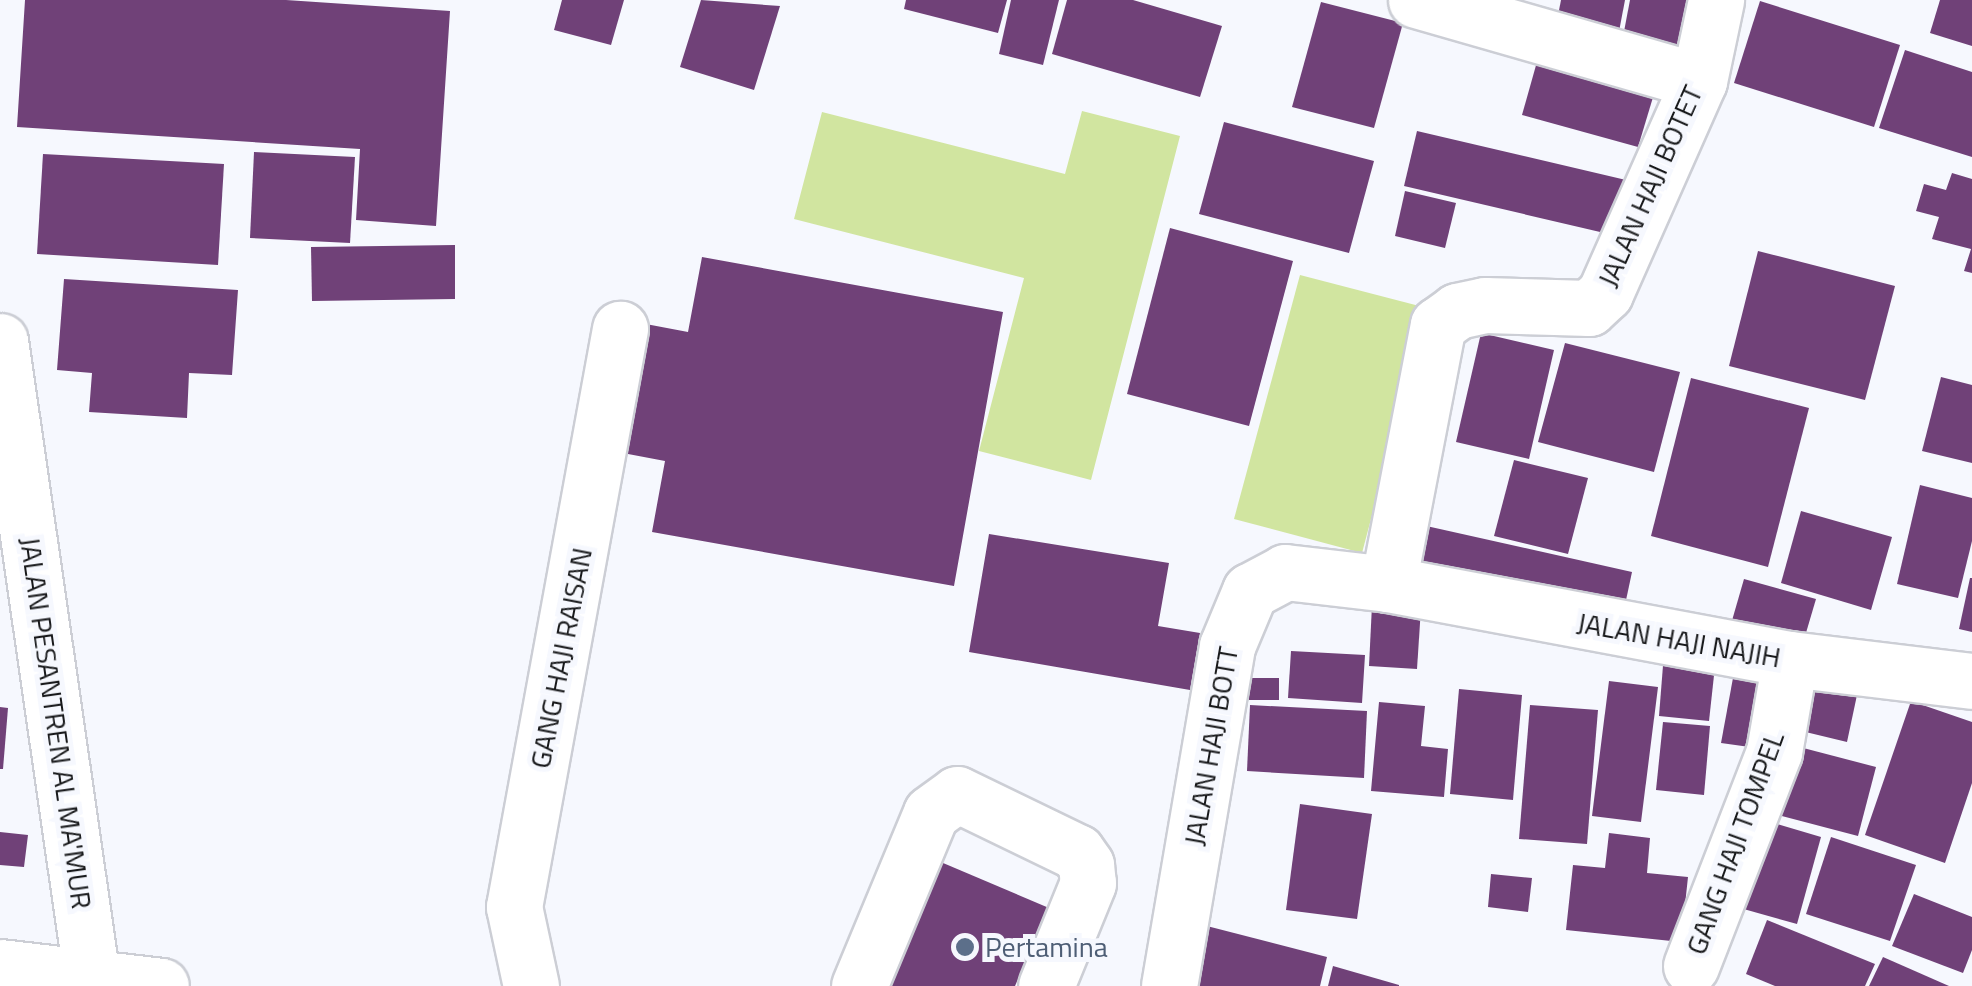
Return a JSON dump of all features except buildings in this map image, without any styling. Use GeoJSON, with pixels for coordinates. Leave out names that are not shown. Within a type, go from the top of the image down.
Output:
{"type":"FeatureCollection","features":[{"type":"Feature","properties":{"kind":"street"},"geometry":{"type":"LineString","coordinates":[[1416,0],[1699,81]]}},
{"type":"Feature","properties":{"kind":"street","name":"JALAN HAJI BOTET"},"geometry":{"type":"LineString","coordinates":[[1388,584],[1438,326],[1458,310],[1485,305],[1588,308],[1605,293],[1699,81],[1716,0]]}},
{"type":"Feature","properties":{"kind":"street","name":"GANG HAJI RAISAN"},"geometry":{"type":"LineString","coordinates":[[530,986],[514,907],[620,330]]}},
{"type":"Feature","properties":{"kind":"street","name":"JALAN PESANTREN AL MA'MUR"},"geometry":{"type":"LineString","coordinates":[[2,359],[93,982]]}},
{"type":"Feature","properties":{"kind":"street","name":"JALAN HAJI BOTT"},"geometry":{"type":"LineString","coordinates":[[1169,986],[1227,646],[1239,610],[1250,591],[1285,572],[1388,584]]}},
{"type":"Feature","properties":{"kind":"street","name":"JALAN HAJI NAJIH"},"geometry":{"type":"LineString","coordinates":[[1388,584],[1790,660],[1972,682]]}},
{"type":"Feature","properties":{"kind":"street","name":"GANG HAJI TOMPEL"},"geometry":{"type":"LineString","coordinates":[[1691,966],[1774,752],[1790,660]]}},
{"type":"Feature","properties":{"kind":"street"},"geometry":{"type":"LineString","coordinates":[[859,986],[930,813],[957,794],[1077,852],[1086,866],[1088,883],[1046,986]]}},
{"type":"Feature","properties":{"kind":"street"},"geometry":{"type":"LineString","coordinates":[[0,966],[93,982],[161,986]]}},
{"type":"Feature","properties":{"kind":"green space"},"geometry":{"type":"Polygon","coordinates":[[[1082,111],[1180,136],[1091,480],[979,451],[1024,278],[794,219],[822,112],[1065,174],[1082,111]]]}},
{"type":"Feature","properties":{"kind":"green space"},"geometry":{"type":"Polygon","coordinates":[[[1300,275],[1427,308],[1362,553],[1234,519],[1300,275]]]}},
{"type":"Feature","properties":{"kind":"place","name":"Pertamina"},"geometry":{"type":"Point","coordinates":[965,947]}}]}
